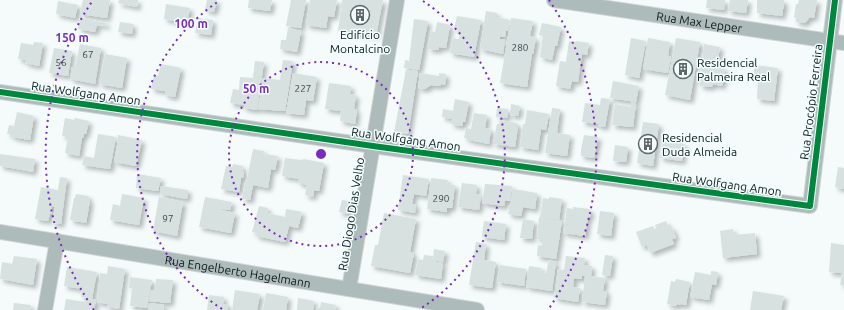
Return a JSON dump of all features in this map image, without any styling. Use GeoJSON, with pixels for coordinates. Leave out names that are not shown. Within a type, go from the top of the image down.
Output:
{"type":"FeatureCollection","features":[{"type":"Feature","properties":{"kind":"street","name":"Rua Diogo Dias Velho"},"geometry":{"type":"LineString","coordinates":[[350,289],[397,0]]}},
{"type":"Feature","properties":{"kind":"street","name":"Rua Max Lepper"},"geometry":{"type":"LineString","coordinates":[[554,0],[844,43]]}},
{"type":"Feature","properties":{"kind":"street","name":"Rua Procópio Ferreira"},"geometry":{"type":"LineString","coordinates":[[810,206],[835,0]]}},
{"type":"Feature","properties":{"kind":"street","name":"Rua Wolfgang Amon"},"geometry":{"type":"LineString","coordinates":[[0,92],[373,146],[810,206]]}},
{"type":"Feature","properties":{"kind":"street","name":"Rua Engelberto Hagelmann"},"geometry":{"type":"LineString","coordinates":[[0,232],[476,310]]}},
{"type":"Feature","properties":{"kind":"street"},"geometry":{"type":"LineString","coordinates":[[44,310],[56,241]]}},
{"type":"Feature","properties":{"kind":"building"},"geometry":{"type":"Polygon","coordinates":[[[83,0],[110,0],[107,18],[80,14],[83,0]]]}},
{"type":"Feature","properties":{"kind":"building"},"geometry":{"type":"Polygon","coordinates":[[[119,0],[138,0],[137,7],[118,3],[119,0]]]}},
{"type":"Feature","properties":{"kind":"building"},"geometry":{"type":"Polygon","coordinates":[[[207,0],[217,0],[214,12],[205,10],[207,0]]]}},
{"type":"Feature","properties":{"kind":"building"},"geometry":{"type":"Polygon","coordinates":[[[249,0],[272,0],[270,11],[248,8],[249,0]]]}},
{"type":"Feature","properties":{"kind":"building"},"geometry":{"type":"Polygon","coordinates":[[[291,0],[306,0],[301,28],[286,26],[291,0]]]}},
{"type":"Feature","properties":{"kind":"building"},"geometry":{"type":"Polygon","coordinates":[[[310,0],[337,0],[334,17],[328,16],[326,28],[306,25],[310,0]]]}},
{"type":"Feature","properties":{"kind":"building","name":"Edifício Montalcino"},"geometry":{"type":"Polygon","coordinates":[[[342,0],[383,0],[376,36],[338,31],[342,0]]]}},
{"type":"Feature","properties":{"kind":"building"},"geometry":{"type":"Polygon","coordinates":[[[707,0],[725,0],[724,10],[706,8],[707,0]]]}},
{"type":"Feature","properties":{"kind":"building"},"geometry":{"type":"Polygon","coordinates":[[[730,0],[748,0],[746,13],[728,11],[730,0]]]}},
{"type":"Feature","properties":{"kind":"building"},"geometry":{"type":"Polygon","coordinates":[[[757,0],[784,0],[782,16],[757,13],[757,0]]]}},
{"type":"Feature","properties":{"kind":"building"},"geometry":{"type":"Polygon","coordinates":[[[799,0],[817,0],[814,18],[810,17],[805,23],[796,22],[796,18],[794,17],[796,4],[798,4],[799,0]]]}},
{"type":"Feature","properties":{"kind":"building"},"geometry":{"type":"Polygon","coordinates":[[[58,1],[78,5],[75,18],[56,14],[58,1]]]}},
{"type":"Feature","properties":{"kind":"building"},"geometry":{"type":"Polygon","coordinates":[[[166,4],[190,8],[187,23],[164,19],[166,4]]]}},
{"type":"Feature","properties":{"kind":"building"},"geometry":{"type":"Polygon","coordinates":[[[486,11],[497,13],[497,17],[510,20],[505,37],[500,36],[500,39],[505,40],[503,54],[480,49],[486,11]]]}},
{"type":"Feature","properties":{"kind":"building"},"geometry":{"type":"Polygon","coordinates":[[[457,16],[481,20],[474,57],[450,53],[453,38],[459,39],[460,30],[454,29],[457,16]]]}},
{"type":"Feature","properties":{"kind":"building"},"geometry":{"type":"Polygon","coordinates":[[[80,18],[107,23],[106,26],[97,25],[95,32],[78,29],[80,18]]]}},
{"type":"Feature","properties":{"kind":"building"},"geometry":{"type":"Polygon","coordinates":[[[198,18],[213,20],[211,35],[195,33],[198,18]]]}},
{"type":"Feature","properties":{"kind":"building"},"geometry":{"type":"Polygon","coordinates":[[[511,18],[533,21],[530,36],[536,38],[527,87],[500,83],[511,18]]]}},
{"type":"Feature","properties":{"kind":"building"},"geometry":{"type":"Polygon","coordinates":[[[414,19],[428,21],[419,70],[404,68],[405,60],[409,61],[414,19]]]}},
{"type":"Feature","properties":{"kind":"building"},"geometry":{"type":"Polygon","coordinates":[[[120,22],[133,24],[132,34],[118,32],[120,22]]]}},
{"type":"Feature","properties":{"kind":"building"},"geometry":{"type":"Polygon","coordinates":[[[437,22],[450,25],[446,48],[439,47],[439,50],[428,49],[431,31],[435,32],[437,22]]]}},
{"type":"Feature","properties":{"kind":"building"},"geometry":{"type":"Polygon","coordinates":[[[542,23],[561,27],[552,60],[540,57],[543,36],[539,35],[542,23]]]}},
{"type":"Feature","properties":{"kind":"building"},"geometry":{"type":"Polygon","coordinates":[[[288,28],[301,31],[297,52],[280,49],[281,40],[286,40],[288,28]]]}},
{"type":"Feature","properties":{"kind":"building"},"geometry":{"type":"Polygon","coordinates":[[[631,38],[646,41],[639,78],[625,75],[631,38]]]}},
{"type":"Feature","properties":{"kind":"building"},"geometry":{"type":"Polygon","coordinates":[[[648,38],[670,42],[668,56],[671,57],[668,73],[643,69],[648,38]]]}},
{"type":"Feature","properties":{"kind":"building","name":"Residencial Palmeira Real"},"geometry":{"type":"Polygon","coordinates":[[[676,38],[700,42],[690,100],[665,95],[676,38]]]}},
{"type":"Feature","properties":{"kind":"building"},"geometry":{"type":"Polygon","coordinates":[[[569,41],[589,43],[587,55],[582,54],[578,82],[572,81],[570,89],[556,86],[560,61],[566,62],[569,41]]]}},
{"type":"Feature","properties":{"kind":"building"},"geometry":{"type":"Polygon","coordinates":[[[34,42],[43,43],[39,66],[25,63],[25,60],[18,59],[21,43],[33,45],[34,42]]]}},
{"type":"Feature","properties":{"kind":"building"},"geometry":{"type":"Polygon","coordinates":[[[80,44],[101,48],[95,84],[70,79],[72,67],[75,67],[80,44]]]}},
{"type":"Feature","properties":{"kind":"building"},"geometry":{"type":"Polygon","coordinates":[[[704,44],[720,47],[717,66],[725,69],[722,86],[713,84],[712,87],[700,86],[700,81],[697,81],[699,70],[701,70],[704,44]]]}},
{"type":"Feature","properties":{"kind":"building"},"geometry":{"type":"Polygon","coordinates":[[[54,48],[72,51],[68,76],[49,73],[54,48]]]}},
{"type":"Feature","properties":{"kind":"building"},"geometry":{"type":"Polygon","coordinates":[[[105,54],[127,58],[122,88],[99,84],[105,54]]]}},
{"type":"Feature","properties":{"kind":"building"},"geometry":{"type":"Polygon","coordinates":[[[283,60],[293,61],[285,111],[258,109],[263,78],[280,80],[283,60]]]}},
{"type":"Feature","properties":{"kind":"building"},"geometry":{"type":"Polygon","coordinates":[[[255,61],[264,62],[257,110],[244,108],[244,105],[230,103],[233,89],[239,90],[240,77],[253,78],[255,61]]]}},
{"type":"Feature","properties":{"kind":"building"},"geometry":{"type":"Polygon","coordinates":[[[161,64],[181,68],[175,97],[165,95],[165,91],[151,89],[154,75],[158,76],[161,64]]]}},
{"type":"Feature","properties":{"kind":"building"},"geometry":{"type":"Polygon","coordinates":[[[755,65],[778,68],[774,101],[757,99],[758,78],[753,77],[755,65]]]}},
{"type":"Feature","properties":{"kind":"building"},"geometry":{"type":"Polygon","coordinates":[[[406,70],[418,71],[408,134],[394,132],[406,70]]]}},
{"type":"Feature","properties":{"kind":"building"},"geometry":{"type":"Polygon","coordinates":[[[293,73],[317,77],[313,101],[306,100],[304,115],[286,113],[293,73]]]}},
{"type":"Feature","properties":{"kind":"building"},"geometry":{"type":"Polygon","coordinates":[[[420,73],[439,76],[439,73],[446,74],[445,85],[431,85],[425,89],[418,88],[420,73]]]}},
{"type":"Feature","properties":{"kind":"building"},"geometry":{"type":"Polygon","coordinates":[[[613,81],[639,86],[636,102],[610,98],[613,81]]]}},
{"type":"Feature","properties":{"kind":"building"},"geometry":{"type":"Polygon","coordinates":[[[329,83],[351,86],[350,94],[356,95],[354,109],[357,110],[355,124],[340,121],[341,111],[325,109],[329,83]]]}},
{"type":"Feature","properties":{"kind":"building"},"geometry":{"type":"Polygon","coordinates":[[[601,98],[610,99],[605,127],[598,126],[598,124],[582,122],[585,103],[600,105],[601,98]]]}},
{"type":"Feature","properties":{"kind":"building"},"geometry":{"type":"Polygon","coordinates":[[[455,99],[469,102],[465,122],[463,122],[462,126],[451,124],[452,119],[442,117],[443,109],[453,111],[455,99]]]}},
{"type":"Feature","properties":{"kind":"building"},"geometry":{"type":"Polygon","coordinates":[[[631,102],[636,103],[633,127],[612,125],[615,104],[631,107],[631,102]]]}},
{"type":"Feature","properties":{"kind":"building"},"geometry":{"type":"Polygon","coordinates":[[[511,104],[520,106],[518,116],[510,115],[511,104]]]}},
{"type":"Feature","properties":{"kind":"building"},"geometry":{"type":"Polygon","coordinates":[[[497,108],[508,109],[507,118],[496,117],[497,108]]]}},
{"type":"Feature","properties":{"kind":"building"},"geometry":{"type":"Polygon","coordinates":[[[552,108],[560,109],[557,133],[570,135],[567,156],[545,153],[552,108]]]}},
{"type":"Feature","properties":{"kind":"building"},"geometry":{"type":"Polygon","coordinates":[[[527,110],[549,114],[546,130],[541,129],[538,150],[520,147],[523,124],[525,124],[527,110]]]}},
{"type":"Feature","properties":{"kind":"building"},"geometry":{"type":"Polygon","coordinates":[[[17,112],[34,116],[30,140],[12,137],[13,135],[7,134],[9,125],[14,126],[17,112]]]}},
{"type":"Feature","properties":{"kind":"building"},"geometry":{"type":"Polygon","coordinates":[[[474,113],[487,115],[485,128],[491,129],[489,144],[464,138],[466,128],[471,129],[474,113]]]}},
{"type":"Feature","properties":{"kind":"building"},"geometry":{"type":"Polygon","coordinates":[[[65,118],[74,120],[75,118],[89,121],[86,134],[84,134],[82,138],[79,156],[65,153],[68,137],[62,136],[65,118]]]}},
{"type":"Feature","properties":{"kind":"building"},"geometry":{"type":"Polygon","coordinates":[[[500,120],[517,123],[518,127],[515,147],[493,144],[497,124],[499,124],[500,120]]]}},
{"type":"Feature","properties":{"kind":"building","name":"Residencial Duda Almeida"},"geometry":{"type":"Polygon","coordinates":[[[643,122],[659,124],[653,166],[637,163],[643,122]]]}},
{"type":"Feature","properties":{"kind":"building"},"geometry":{"type":"Polygon","coordinates":[[[98,134],[116,137],[110,169],[82,165],[84,156],[94,158],[98,134]]]}},
{"type":"Feature","properties":{"kind":"building"},"geometry":{"type":"Polygon","coordinates":[[[118,135],[142,140],[136,166],[114,162],[118,135]]]}},
{"type":"Feature","properties":{"kind":"building"},"geometry":{"type":"Polygon","coordinates":[[[584,135],[598,137],[594,158],[581,156],[584,135]]]}},
{"type":"Feature","properties":{"kind":"building"},"geometry":{"type":"Polygon","coordinates":[[[667,135],[678,138],[678,143],[685,144],[682,161],[660,158],[664,136],[667,135]]]}},
{"type":"Feature","properties":{"kind":"building"},"geometry":{"type":"Polygon","coordinates":[[[615,145],[628,147],[626,162],[613,161],[615,145]]]}},
{"type":"Feature","properties":{"kind":"building"},"geometry":{"type":"Polygon","coordinates":[[[253,149],[264,151],[263,157],[265,154],[278,156],[275,170],[271,169],[268,188],[253,185],[250,200],[242,199],[245,183],[246,184],[253,149]]]}},
{"type":"Feature","properties":{"kind":"building"},"geometry":{"type":"Polygon","coordinates":[[[0,154],[35,159],[33,172],[0,166],[0,154]]]}},
{"type":"Feature","properties":{"kind":"building"},"geometry":{"type":"Polygon","coordinates":[[[285,158],[304,159],[324,163],[319,191],[314,190],[313,197],[305,195],[307,185],[298,183],[299,179],[282,176],[285,158]]]}},
{"type":"Feature","properties":{"kind":"building"},"geometry":{"type":"Polygon","coordinates":[[[233,164],[243,166],[243,178],[241,178],[239,192],[221,189],[226,166],[232,167],[233,164]]]}},
{"type":"Feature","properties":{"kind":"building"},"geometry":{"type":"Polygon","coordinates":[[[838,167],[844,168],[844,189],[835,187],[838,167]]]}},
{"type":"Feature","properties":{"kind":"building"},"geometry":{"type":"Polygon","coordinates":[[[137,174],[161,178],[158,191],[136,188],[137,174]]]}},
{"type":"Feature","properties":{"kind":"building"},"geometry":{"type":"Polygon","coordinates":[[[403,175],[429,179],[426,196],[414,194],[412,204],[416,204],[415,213],[398,210],[403,175]]]}},
{"type":"Feature","properties":{"kind":"building"},"geometry":{"type":"Polygon","coordinates":[[[60,177],[67,178],[61,224],[52,223],[55,207],[51,206],[52,214],[50,214],[48,221],[35,219],[41,187],[58,190],[60,177]]]}},
{"type":"Feature","properties":{"kind":"building"},"geometry":{"type":"Polygon","coordinates":[[[431,178],[448,180],[447,184],[455,185],[452,208],[447,208],[447,212],[427,209],[431,178]]]}},
{"type":"Feature","properties":{"kind":"building"},"geometry":{"type":"Polygon","coordinates":[[[462,183],[477,185],[476,194],[481,195],[479,210],[458,207],[462,183]]]}},
{"type":"Feature","properties":{"kind":"building"},"geometry":{"type":"Polygon","coordinates":[[[485,184],[512,186],[510,201],[505,201],[504,206],[482,203],[485,184]]]}},
{"type":"Feature","properties":{"kind":"building"},"geometry":{"type":"Polygon","coordinates":[[[161,186],[188,190],[187,199],[160,194],[161,186]]]}},
{"type":"Feature","properties":{"kind":"building"},"geometry":{"type":"Polygon","coordinates":[[[513,189],[537,193],[535,209],[523,207],[521,216],[508,214],[513,189]]]}},
{"type":"Feature","properties":{"kind":"building"},"geometry":{"type":"Polygon","coordinates":[[[76,194],[89,196],[88,200],[90,201],[86,223],[70,220],[76,194]]]}},
{"type":"Feature","properties":{"kind":"building"},"geometry":{"type":"Polygon","coordinates":[[[122,194],[144,198],[139,225],[110,220],[113,204],[120,206],[122,194]]]}},
{"type":"Feature","properties":{"kind":"building"},"geometry":{"type":"Polygon","coordinates":[[[159,197],[183,202],[177,236],[153,231],[159,197]]]}},
{"type":"Feature","properties":{"kind":"building"},"geometry":{"type":"Polygon","coordinates":[[[205,197],[232,202],[230,210],[222,209],[235,213],[231,233],[199,227],[205,197]]]}},
{"type":"Feature","properties":{"kind":"building"},"geometry":{"type":"Polygon","coordinates":[[[549,197],[562,199],[559,220],[540,217],[543,198],[549,199],[549,197]]]}},
{"type":"Feature","properties":{"kind":"building"},"geometry":{"type":"Polygon","coordinates":[[[342,200],[350,201],[348,214],[339,212],[342,200]]]}},
{"type":"Feature","properties":{"kind":"building"},"geometry":{"type":"Polygon","coordinates":[[[259,206],[268,208],[267,213],[285,217],[286,209],[302,212],[298,228],[289,226],[285,242],[256,236],[257,233],[252,232],[259,206]]]}},
{"type":"Feature","properties":{"kind":"building"},"geometry":{"type":"Polygon","coordinates":[[[573,207],[591,210],[590,217],[588,217],[585,236],[563,233],[567,208],[573,209],[573,207]]]}},
{"type":"Feature","properties":{"kind":"building"},"geometry":{"type":"Polygon","coordinates":[[[600,211],[614,213],[611,236],[597,234],[600,211]]]}},
{"type":"Feature","properties":{"kind":"building"},"geometry":{"type":"Polygon","coordinates":[[[384,213],[416,219],[410,252],[414,253],[410,273],[371,266],[375,245],[378,245],[384,213]]]}},
{"type":"Feature","properties":{"kind":"building"},"geometry":{"type":"Polygon","coordinates":[[[539,217],[562,221],[556,259],[537,256],[538,245],[542,246],[543,240],[537,239],[539,217]]]}},
{"type":"Feature","properties":{"kind":"building"},"geometry":{"type":"Polygon","coordinates":[[[523,219],[534,221],[532,239],[520,238],[523,219]]]}},
{"type":"Feature","properties":{"kind":"building"},"geometry":{"type":"Polygon","coordinates":[[[484,221],[506,224],[504,240],[482,237],[484,221]]]}},
{"type":"Feature","properties":{"kind":"building"},"geometry":{"type":"Polygon","coordinates":[[[666,221],[669,228],[672,227],[676,238],[672,239],[674,244],[650,253],[647,245],[642,247],[636,232],[653,226],[654,229],[656,228],[655,225],[666,221]]]}},
{"type":"Feature","properties":{"kind":"building"},"geometry":{"type":"Polygon","coordinates":[[[733,229],[734,235],[755,233],[757,254],[723,258],[720,231],[733,229]]]}},
{"type":"Feature","properties":{"kind":"building"},"geometry":{"type":"Polygon","coordinates":[[[476,242],[486,244],[484,260],[496,262],[492,288],[469,285],[476,242]]]}},
{"type":"Feature","properties":{"kind":"building"},"geometry":{"type":"Polygon","coordinates":[[[831,243],[844,245],[844,285],[840,285],[842,273],[829,272],[831,243]]]}},
{"type":"Feature","properties":{"kind":"building"},"geometry":{"type":"Polygon","coordinates":[[[434,249],[445,251],[443,262],[433,260],[434,249]]]}},
{"type":"Feature","properties":{"kind":"building"},"geometry":{"type":"Polygon","coordinates":[[[424,255],[433,256],[432,261],[443,263],[441,279],[415,275],[418,259],[423,260],[424,255]]]}},
{"type":"Feature","properties":{"kind":"building"},"geometry":{"type":"Polygon","coordinates":[[[605,255],[613,256],[610,276],[602,275],[605,255]]]}},
{"type":"Feature","properties":{"kind":"building"},"geometry":{"type":"Polygon","coordinates":[[[14,256],[37,259],[33,285],[0,279],[2,262],[12,264],[14,256]]]}},
{"type":"Feature","properties":{"kind":"building"},"geometry":{"type":"Polygon","coordinates":[[[566,256],[585,258],[584,265],[592,266],[591,276],[605,278],[603,291],[607,291],[605,305],[582,302],[585,276],[582,276],[582,279],[574,278],[573,287],[580,288],[578,302],[554,298],[558,269],[564,270],[566,256]]]}},
{"type":"Feature","properties":{"kind":"building"},"geometry":{"type":"Polygon","coordinates":[[[549,260],[556,262],[552,291],[526,287],[529,266],[542,268],[541,272],[546,273],[549,260]]]}},
{"type":"Feature","properties":{"kind":"building"},"geometry":{"type":"Polygon","coordinates":[[[500,265],[526,269],[524,286],[497,282],[500,265]]]}},
{"type":"Feature","properties":{"kind":"building"},"geometry":{"type":"Polygon","coordinates":[[[108,266],[125,269],[119,309],[107,307],[108,304],[97,302],[100,273],[107,274],[108,266]]]}},
{"type":"Feature","properties":{"kind":"building"},"geometry":{"type":"Polygon","coordinates":[[[67,267],[97,272],[92,299],[96,299],[94,310],[64,310],[66,299],[85,302],[86,298],[81,297],[82,289],[64,286],[67,267]]]}},
{"type":"Feature","properties":{"kind":"building"},"geometry":{"type":"Polygon","coordinates":[[[711,271],[718,272],[716,285],[712,284],[709,300],[690,297],[695,272],[711,275],[711,271]]]}},
{"type":"Feature","properties":{"kind":"building"},"geometry":{"type":"Polygon","coordinates":[[[130,277],[152,280],[147,308],[130,306],[132,288],[129,288],[130,277]]]}},
{"type":"Feature","properties":{"kind":"building"},"geometry":{"type":"Polygon","coordinates":[[[156,279],[173,280],[170,303],[149,301],[151,290],[155,290],[156,279]]]}},
{"type":"Feature","properties":{"kind":"building"},"geometry":{"type":"Polygon","coordinates":[[[676,279],[690,282],[686,305],[677,304],[676,306],[667,304],[671,281],[675,282],[676,279]]]}},
{"type":"Feature","properties":{"kind":"building"},"geometry":{"type":"Polygon","coordinates":[[[235,290],[260,294],[257,310],[232,310],[235,290]]]}},
{"type":"Feature","properties":{"kind":"building"},"geometry":{"type":"Polygon","coordinates":[[[753,291],[784,296],[781,310],[750,310],[753,291]]]}},
{"type":"Feature","properties":{"kind":"building"},"geometry":{"type":"Polygon","coordinates":[[[266,293],[288,297],[286,310],[263,310],[266,293]]]}},
{"type":"Feature","properties":{"kind":"building"},"geometry":{"type":"Polygon","coordinates":[[[209,295],[224,297],[223,304],[228,304],[227,310],[207,310],[209,295]]]}},
{"type":"Feature","properties":{"kind":"building"},"geometry":{"type":"Polygon","coordinates":[[[298,298],[314,301],[313,310],[297,310],[298,298]]]}},
{"type":"Feature","properties":{"kind":"building"},"geometry":{"type":"Polygon","coordinates":[[[321,302],[336,305],[335,310],[316,310],[316,307],[320,308],[321,302]]]}},
{"type":"Feature","properties":{"kind":"building"},"geometry":{"type":"Polygon","coordinates":[[[14,303],[31,305],[30,310],[13,310],[14,303]]]}},
{"type":"Feature","properties":{"kind":"building"},"geometry":{"type":"Polygon","coordinates":[[[149,303],[164,305],[164,310],[148,310],[149,303]]]}},
{"type":"Feature","properties":{"kind":"cycle path"},"geometry":{"type":"LineString","coordinates":[[0,92],[373,146],[810,206],[835,0]]}},
{"type":"Feature","properties":{"kind":"place","name":"Edifício Montalcino"},"geometry":{"type":"Point","coordinates":[360,15]}},
{"type":"Feature","properties":{"kind":"place","name":"Residencial Palmeira Real"},"geometry":{"type":"Point","coordinates":[683,69]}},
{"type":"Feature","properties":{"kind":"place","name":"Residencial Duda Almeida"},"geometry":{"type":"Point","coordinates":[648,144]}}]}
